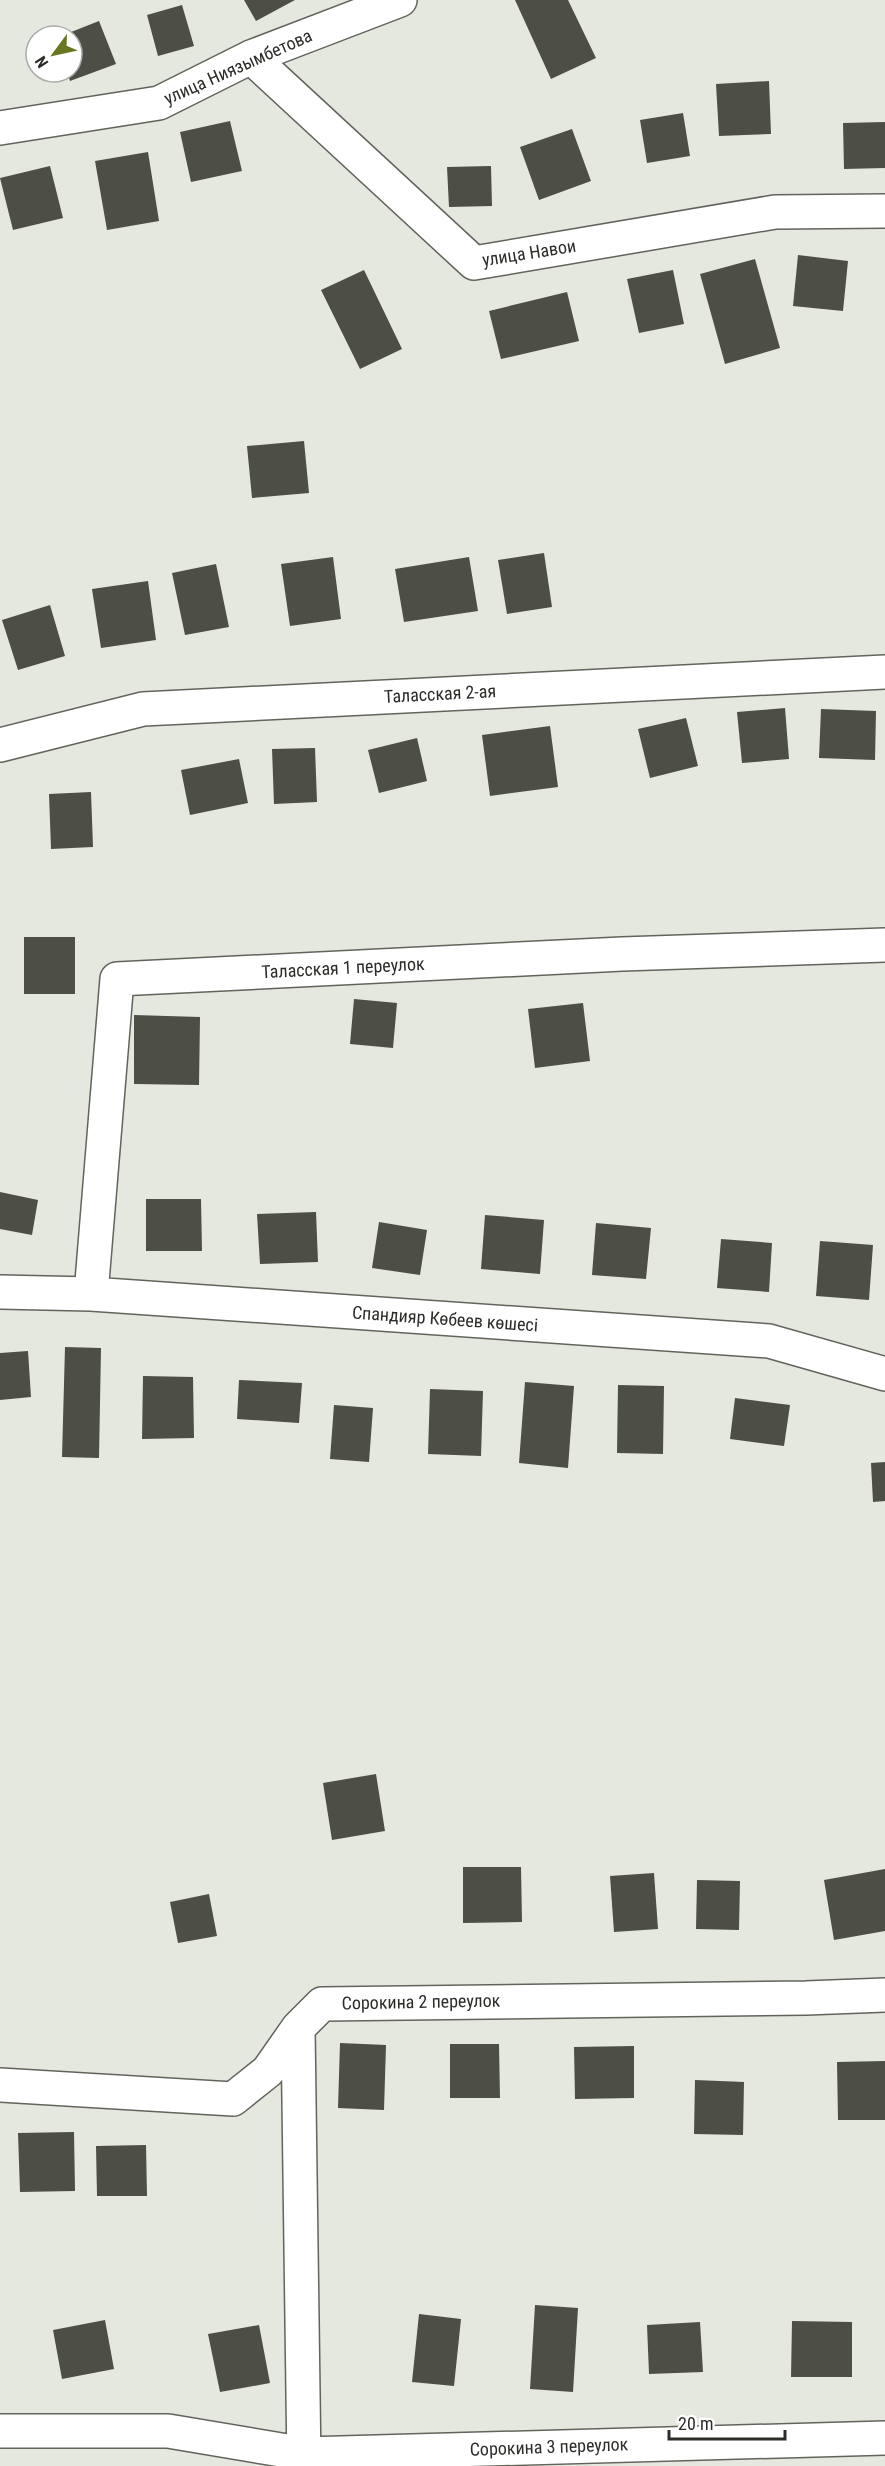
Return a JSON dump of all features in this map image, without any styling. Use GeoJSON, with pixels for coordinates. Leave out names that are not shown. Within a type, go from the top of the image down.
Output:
{"type":"FeatureCollection","features":[{"type":"Feature","properties":{"kind":"street","name":"улица Ниязымбетова"},"geometry":{"type":"LineString","coordinates":[[0,128],[159,103],[251,57],[400,0]]}},
{"type":"Feature","properties":{"kind":"street","name":"улица Навои"},"geometry":{"type":"LineString","coordinates":[[251,57],[474,263],[775,212],[885,211]]}},
{"type":"Feature","properties":{"kind":"street","name":"Таласская 2-ая"},"geometry":{"type":"LineString","coordinates":[[0,745],[143,709],[885,672]]}},
{"type":"Feature","properties":{"kind":"street","name":"Таласская 1 переулок"},"geometry":{"type":"LineString","coordinates":[[91,1294],[117,979],[622,954],[885,945]]}},
{"type":"Feature","properties":{"kind":"street","name":"Спандияр Көбеев көшесі"},"geometry":{"type":"LineString","coordinates":[[0,1292],[91,1294],[769,1341],[885,1374]]}},
{"type":"Feature","properties":{"kind":"street","name":"Сорокина 2 переулок"},"geometry":{"type":"LineString","coordinates":[[0,2085],[233,2099],[268,2070],[298,2028],[322,2004],[885,1995]]}},
{"type":"Feature","properties":{"kind":"street"},"geometry":{"type":"LineString","coordinates":[[298,2028],[304,2460]]}},
{"type":"Feature","properties":{"kind":"street","name":"Сорокина 3 переулок"},"geometry":{"type":"LineString","coordinates":[[0,2431],[168,2430],[304,2460],[885,2438]]}},
{"type":"Feature","properties":{"kind":"building"},"geometry":{"type":"Polygon","coordinates":[[[244,0],[295,0],[256,21],[244,0]]]}},
{"type":"Feature","properties":{"kind":"building"},"geometry":{"type":"Polygon","coordinates":[[[515,0],[568,0],[596,58],[551,79],[515,0]]]}},
{"type":"Feature","properties":{"kind":"building"},"geometry":{"type":"Polygon","coordinates":[[[182,5],[194,46],[158,56],[147,15],[182,5]]]}},
{"type":"Feature","properties":{"kind":"building"},"geometry":{"type":"Polygon","coordinates":[[[99,21],[116,64],[84,76],[84,27],[99,21]]]}},
{"type":"Feature","properties":{"kind":"building"},"geometry":{"type":"Polygon","coordinates":[[[769,81],[771,134],[719,136],[716,84],[769,81]]]}},
{"type":"Feature","properties":{"kind":"building"},"geometry":{"type":"Polygon","coordinates":[[[683,113],[690,156],[647,163],[640,120],[683,113]]]}},
{"type":"Feature","properties":{"kind":"building"},"geometry":{"type":"Polygon","coordinates":[[[230,121],[242,171],[191,182],[180,132],[230,121]]]}},
{"type":"Feature","properties":{"kind":"building"},"geometry":{"type":"Polygon","coordinates":[[[885,122],[885,168],[844,169],[843,123],[885,122]]]}},
{"type":"Feature","properties":{"kind":"building"},"geometry":{"type":"Polygon","coordinates":[[[572,129],[591,181],[539,200],[520,147],[572,129]]]}},
{"type":"Feature","properties":{"kind":"building"},"geometry":{"type":"Polygon","coordinates":[[[148,152],[159,221],[107,230],[95,161],[148,152]]]}},
{"type":"Feature","properties":{"kind":"building"},"geometry":{"type":"Polygon","coordinates":[[[50,166],[63,218],[13,230],[0,178],[50,166]]]}},
{"type":"Feature","properties":{"kind":"building"},"geometry":{"type":"Polygon","coordinates":[[[491,166],[492,206],[449,207],[447,167],[491,166]]]}},
{"type":"Feature","properties":{"kind":"building"},"geometry":{"type":"Polygon","coordinates":[[[798,255],[848,261],[843,311],[793,306],[798,255]]]}},
{"type":"Feature","properties":{"kind":"building"},"geometry":{"type":"Polygon","coordinates":[[[755,259],[780,348],[725,364],[700,274],[755,259]]]}},
{"type":"Feature","properties":{"kind":"building"},"geometry":{"type":"Polygon","coordinates":[[[364,270],[402,349],[360,369],[321,290],[364,270]]]}},
{"type":"Feature","properties":{"kind":"building"},"geometry":{"type":"Polygon","coordinates":[[[673,270],[684,324],[639,333],[627,279],[673,270]]]}},
{"type":"Feature","properties":{"kind":"building"},"geometry":{"type":"Polygon","coordinates":[[[567,292],[579,341],[501,359],[489,311],[567,292]]]}},
{"type":"Feature","properties":{"kind":"building"},"geometry":{"type":"Polygon","coordinates":[[[304,441],[309,493],[252,498],[247,446],[304,441]]]}},
{"type":"Feature","properties":{"kind":"building"},"geometry":{"type":"Polygon","coordinates":[[[544,553],[552,607],[507,614],[498,560],[544,553]]]}},
{"type":"Feature","properties":{"kind":"building"},"geometry":{"type":"Polygon","coordinates":[[[333,557],[341,619],[290,626],[281,564],[333,557]]]}},
{"type":"Feature","properties":{"kind":"building"},"geometry":{"type":"Polygon","coordinates":[[[469,557],[478,611],[404,622],[395,569],[469,557]]]}},
{"type":"Feature","properties":{"kind":"building"},"geometry":{"type":"Polygon","coordinates":[[[216,564],[229,627],[185,635],[172,573],[216,564]]]}},
{"type":"Feature","properties":{"kind":"building"},"geometry":{"type":"Polygon","coordinates":[[[148,581],[156,640],[101,648],[92,589],[148,581]]]}},
{"type":"Feature","properties":{"kind":"building"},"geometry":{"type":"Polygon","coordinates":[[[50,605],[65,656],[18,670],[2,620],[50,605]]]}},
{"type":"Feature","properties":{"kind":"building"},"geometry":{"type":"Polygon","coordinates":[[[785,708],[789,759],[742,763],[737,712],[785,708]]]}},
{"type":"Feature","properties":{"kind":"building"},"geometry":{"type":"Polygon","coordinates":[[[821,709],[876,711],[875,760],[819,758],[821,709]]]}},
{"type":"Feature","properties":{"kind":"building"},"geometry":{"type":"Polygon","coordinates":[[[686,718],[698,766],[650,778],[638,729],[686,718]]]}},
{"type":"Feature","properties":{"kind":"building"},"geometry":{"type":"Polygon","coordinates":[[[550,726],[558,787],[490,796],[482,735],[550,726]]]}},
{"type":"Feature","properties":{"kind":"building"},"geometry":{"type":"Polygon","coordinates":[[[417,738],[427,781],[379,793],[368,750],[417,738]]]}},
{"type":"Feature","properties":{"kind":"building"},"geometry":{"type":"Polygon","coordinates":[[[315,748],[317,802],[274,804],[272,749],[315,748]]]}},
{"type":"Feature","properties":{"kind":"building"},"geometry":{"type":"Polygon","coordinates":[[[239,759],[248,803],[190,815],[181,770],[239,759]]]}},
{"type":"Feature","properties":{"kind":"building"},"geometry":{"type":"Polygon","coordinates":[[[91,792],[93,847],[51,849],[49,794],[91,792]]]}},
{"type":"Feature","properties":{"kind":"building"},"geometry":{"type":"Polygon","coordinates":[[[24,937],[75,937],[75,994],[24,994],[24,937]]]}},
{"type":"Feature","properties":{"kind":"building"},"geometry":{"type":"Polygon","coordinates":[[[354,999],[397,1003],[393,1048],[350,1044],[354,999]]]}},
{"type":"Feature","properties":{"kind":"building"},"geometry":{"type":"Polygon","coordinates":[[[583,1003],[590,1061],[535,1068],[528,1009],[583,1003]]]}},
{"type":"Feature","properties":{"kind":"building"},"geometry":{"type":"Polygon","coordinates":[[[134,1015],[200,1017],[199,1085],[134,1084],[134,1015]]]}},
{"type":"Feature","properties":{"kind":"building"},"geometry":{"type":"Polygon","coordinates":[[[0,1192],[38,1200],[32,1235],[0,1229],[0,1192]]]}},
{"type":"Feature","properties":{"kind":"building"},"geometry":{"type":"Polygon","coordinates":[[[146,1199],[201,1199],[202,1251],[146,1251],[146,1199]]]}},
{"type":"Feature","properties":{"kind":"building"},"geometry":{"type":"Polygon","coordinates":[[[316,1212],[318,1262],[260,1264],[257,1214],[316,1212]]]}},
{"type":"Feature","properties":{"kind":"building"},"geometry":{"type":"Polygon","coordinates":[[[485,1215],[544,1220],[540,1274],[481,1269],[485,1215]]]}},
{"type":"Feature","properties":{"kind":"building"},"geometry":{"type":"Polygon","coordinates":[[[379,1222],[427,1230],[420,1275],[372,1268],[379,1222]]]}},
{"type":"Feature","properties":{"kind":"building"},"geometry":{"type":"Polygon","coordinates":[[[596,1223],[651,1228],[646,1279],[592,1275],[596,1223]]]}},
{"type":"Feature","properties":{"kind":"building"},"geometry":{"type":"Polygon","coordinates":[[[721,1239],[772,1243],[769,1292],[717,1288],[721,1239]]]}},
{"type":"Feature","properties":{"kind":"building"},"geometry":{"type":"Polygon","coordinates":[[[820,1241],[873,1245],[869,1300],[816,1296],[820,1241]]]}},
{"type":"Feature","properties":{"kind":"building"},"geometry":{"type":"Polygon","coordinates":[[[65,1347],[101,1348],[99,1458],[62,1457],[65,1347]]]}},
{"type":"Feature","properties":{"kind":"building"},"geometry":{"type":"Polygon","coordinates":[[[28,1351],[31,1397],[0,1400],[0,1353],[28,1351]]]}},
{"type":"Feature","properties":{"kind":"building"},"geometry":{"type":"Polygon","coordinates":[[[143,1376],[193,1377],[194,1438],[142,1439],[143,1376]]]}},
{"type":"Feature","properties":{"kind":"building"},"geometry":{"type":"Polygon","coordinates":[[[239,1380],[302,1383],[299,1423],[237,1419],[239,1380]]]}},
{"type":"Feature","properties":{"kind":"building"},"geometry":{"type":"Polygon","coordinates":[[[525,1382],[574,1386],[568,1468],[519,1463],[525,1382]]]}},
{"type":"Feature","properties":{"kind":"building"},"geometry":{"type":"Polygon","coordinates":[[[618,1385],[664,1386],[663,1454],[617,1453],[618,1385]]]}},
{"type":"Feature","properties":{"kind":"building"},"geometry":{"type":"Polygon","coordinates":[[[430,1389],[483,1391],[481,1456],[428,1454],[430,1389]]]}},
{"type":"Feature","properties":{"kind":"building"},"geometry":{"type":"Polygon","coordinates":[[[735,1398],[790,1405],[784,1446],[730,1439],[735,1398]]]}},
{"type":"Feature","properties":{"kind":"building"},"geometry":{"type":"Polygon","coordinates":[[[334,1405],[373,1408],[369,1462],[330,1459],[334,1405]]]}},
{"type":"Feature","properties":{"kind":"building"},"geometry":{"type":"Polygon","coordinates":[[[885,1462],[885,1501],[873,1502],[871,1463],[885,1462]]]}},
{"type":"Feature","properties":{"kind":"building"},"geometry":{"type":"Polygon","coordinates":[[[376,1774],[385,1831],[332,1840],[323,1783],[376,1774]]]}},
{"type":"Feature","properties":{"kind":"building"},"geometry":{"type":"Polygon","coordinates":[[[463,1867],[521,1867],[522,1922],[463,1923],[463,1867]]]}},
{"type":"Feature","properties":{"kind":"building"},"geometry":{"type":"Polygon","coordinates":[[[885,1869],[885,1931],[834,1940],[824,1880],[885,1869]]]}},
{"type":"Feature","properties":{"kind":"building"},"geometry":{"type":"Polygon","coordinates":[[[654,1873],[658,1929],[614,1932],[610,1876],[654,1873]]]}},
{"type":"Feature","properties":{"kind":"building"},"geometry":{"type":"Polygon","coordinates":[[[697,1880],[740,1881],[739,1930],[696,1929],[697,1880]]]}},
{"type":"Feature","properties":{"kind":"building"},"geometry":{"type":"Polygon","coordinates":[[[209,1894],[217,1936],[178,1943],[170,1902],[209,1894]]]}},
{"type":"Feature","properties":{"kind":"building"},"geometry":{"type":"Polygon","coordinates":[[[340,2043],[386,2045],[384,2110],[338,2108],[340,2043]]]}},
{"type":"Feature","properties":{"kind":"building"},"geometry":{"type":"Polygon","coordinates":[[[450,2044],[499,2044],[500,2098],[450,2098],[450,2044]]]}},
{"type":"Feature","properties":{"kind":"building"},"geometry":{"type":"Polygon","coordinates":[[[634,2046],[634,2098],[575,2099],[574,2047],[634,2046]]]}},
{"type":"Feature","properties":{"kind":"building"},"geometry":{"type":"Polygon","coordinates":[[[885,2061],[885,2120],[838,2120],[837,2062],[885,2061]]]}},
{"type":"Feature","properties":{"kind":"building"},"geometry":{"type":"Polygon","coordinates":[[[695,2080],[744,2082],[743,2135],[694,2134],[695,2080]]]}},
{"type":"Feature","properties":{"kind":"building"},"geometry":{"type":"Polygon","coordinates":[[[74,2132],[75,2191],[20,2192],[18,2133],[74,2132]]]}},
{"type":"Feature","properties":{"kind":"building"},"geometry":{"type":"Polygon","coordinates":[[[146,2145],[147,2196],[97,2196],[96,2146],[146,2145]]]}},
{"type":"Feature","properties":{"kind":"building"},"geometry":{"type":"Polygon","coordinates":[[[535,2305],[578,2308],[573,2392],[530,2389],[535,2305]]]}},
{"type":"Feature","properties":{"kind":"building"},"geometry":{"type":"Polygon","coordinates":[[[419,2314],[461,2319],[454,2386],[412,2382],[419,2314]]]}},
{"type":"Feature","properties":{"kind":"building"},"geometry":{"type":"Polygon","coordinates":[[[105,2320],[114,2369],[62,2379],[53,2330],[105,2320]]]}},
{"type":"Feature","properties":{"kind":"building"},"geometry":{"type":"Polygon","coordinates":[[[792,2321],[852,2322],[852,2377],[791,2377],[792,2321]]]}},
{"type":"Feature","properties":{"kind":"building"},"geometry":{"type":"Polygon","coordinates":[[[700,2322],[703,2372],[649,2374],[647,2325],[700,2322]]]}},
{"type":"Feature","properties":{"kind":"building"},"geometry":{"type":"Polygon","coordinates":[[[259,2325],[270,2383],[220,2392],[208,2334],[259,2325]]]}}]}
